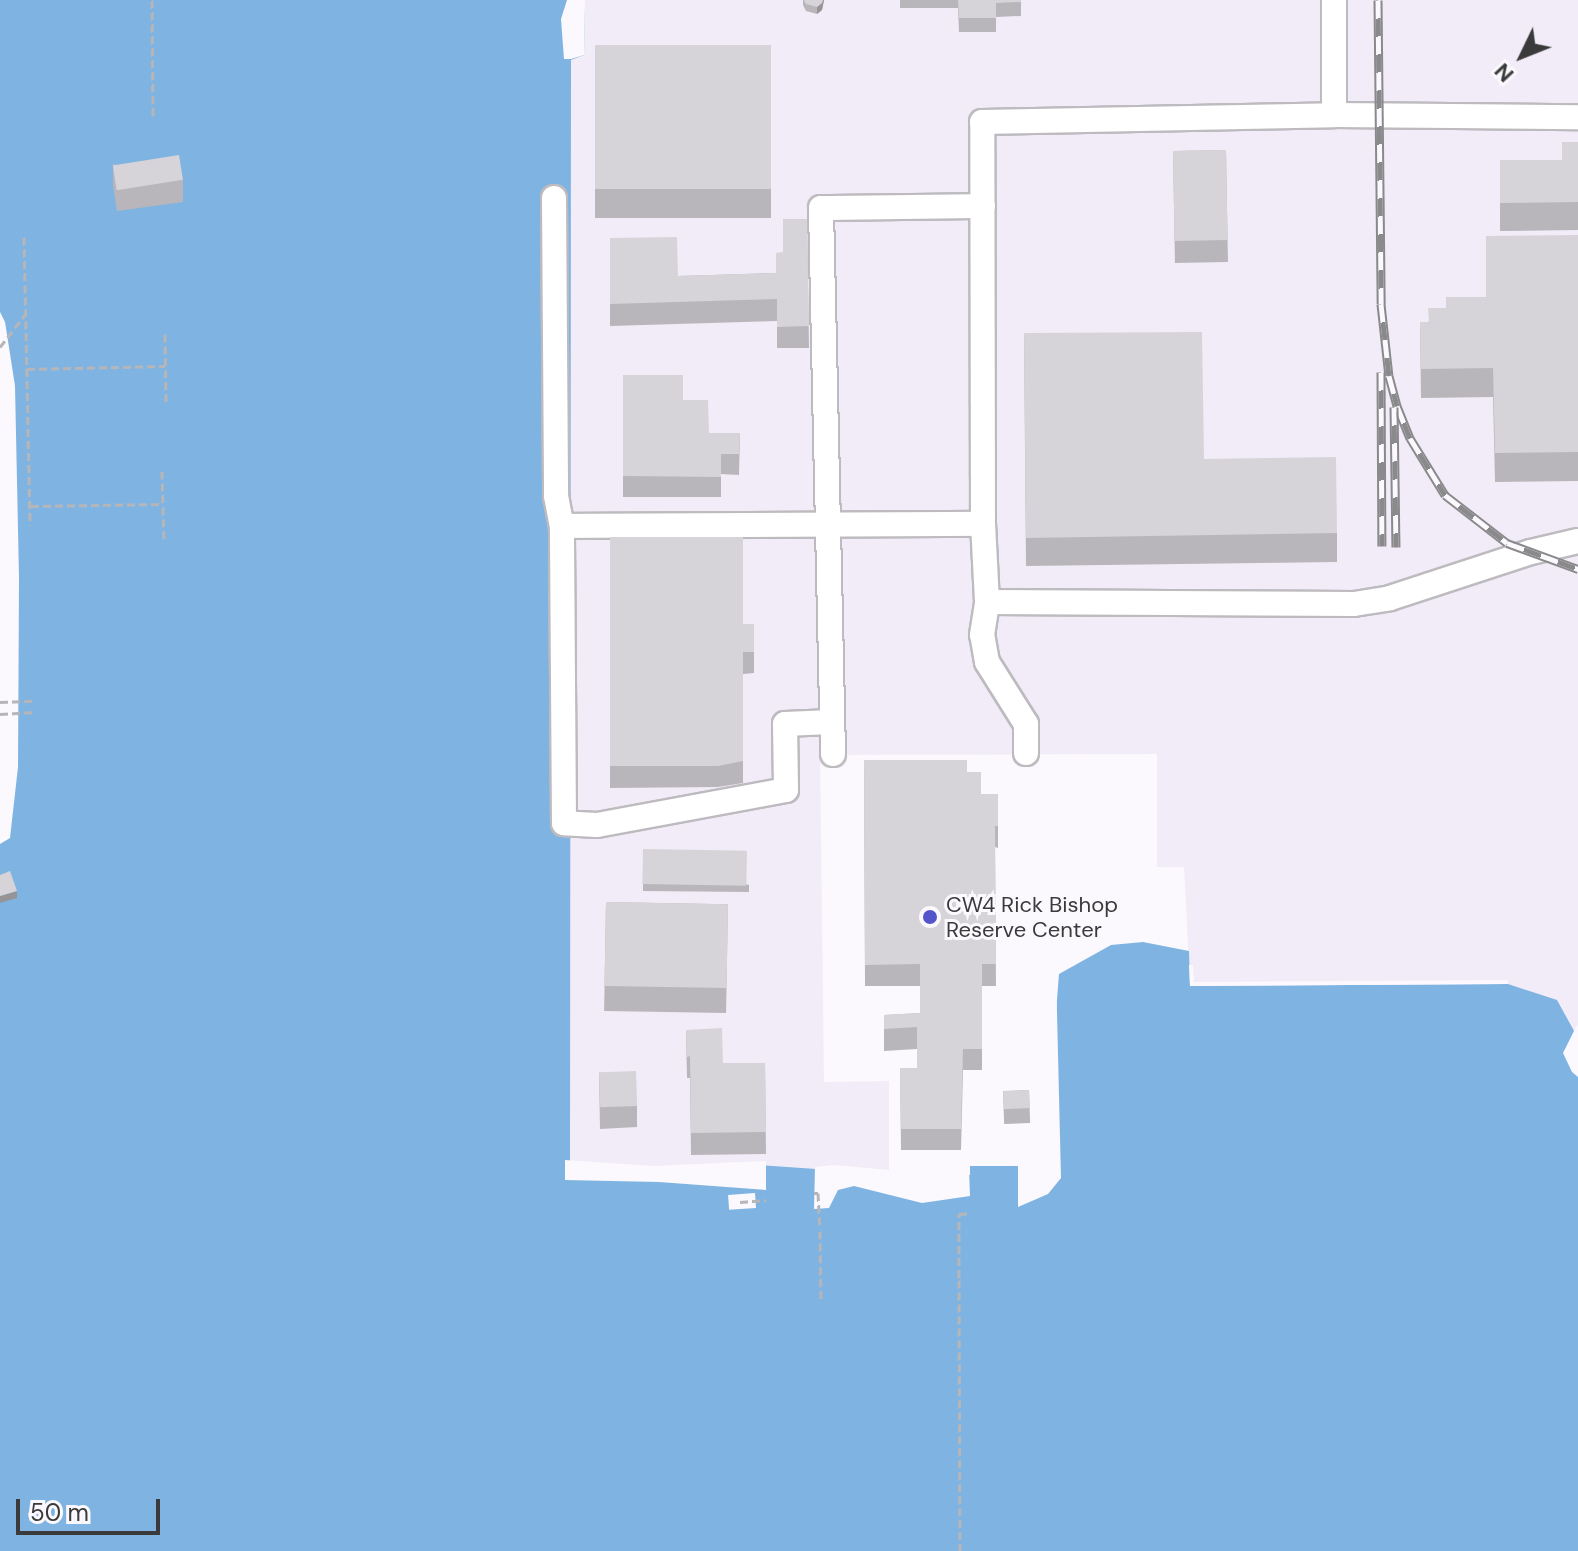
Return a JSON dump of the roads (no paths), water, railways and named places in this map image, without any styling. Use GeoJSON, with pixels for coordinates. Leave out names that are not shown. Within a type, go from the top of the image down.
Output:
{"type":"FeatureCollection","features":[{"type":"Feature","properties":{"kind":"street"},"geometry":{"type":"LineString","coordinates":[[1334,0],[1334,115]]}},
{"type":"Feature","properties":{"kind":"street"},"geometry":{"type":"LineString","coordinates":[[1026,753],[1026,724],[987,662],[982,635],[987,602],[983,524],[982,122],[1334,115],[1578,117]]}},
{"type":"Feature","properties":{"kind":"street"},"geometry":{"type":"LineString","coordinates":[[554,198],[556,496],[562,526],[564,823],[597,825],[786,790],[785,724],[831,722]]}},
{"type":"Feature","properties":{"kind":"street"},"geometry":{"type":"LineString","coordinates":[[833,754],[821,208],[983,206]]}},
{"type":"Feature","properties":{"kind":"street"},"geometry":{"type":"LineString","coordinates":[[562,526],[983,524]]}},
{"type":"Feature","properties":{"kind":"street"},"geometry":{"type":"LineString","coordinates":[[987,602],[1354,604],[1390,598],[1531,552],[1578,541]]}},
{"type":"Feature","properties":{"kind":"water"},"geometry":{"type":"Polygon","coordinates":[[[0,0],[585,0],[584,55],[571,60],[570,1164],[653,1170],[760,1165],[874,1173],[970,1175],[970,1166],[1018,1166],[1027,1149],[1045,1153],[1059,974],[1111,945],[1143,942],[1189,951],[1190,986],[1508,984],[1557,1000],[1578,1038],[1578,1551],[0,1551],[0,0]]]}},
{"type":"Feature","properties":{"kind":"railway"},"geometry":{"type":"LineString","coordinates":[[1378,0],[1381,304],[1389,376],[1397,406],[1410,438],[1445,495],[1507,543],[1578,569]]}},
{"type":"Feature","properties":{"kind":"railway"},"geometry":{"type":"LineString","coordinates":[[1381,372],[1382,546]]}},
{"type":"Feature","properties":{"kind":"railway"},"geometry":{"type":"LineString","coordinates":[[1394,407],[1396,547]]}},
{"type":"Feature","properties":{"kind":"place","name":"CW4 Rick Bishop Reserve Center"},"geometry":{"type":"Point","coordinates":[930,917]}}]}
